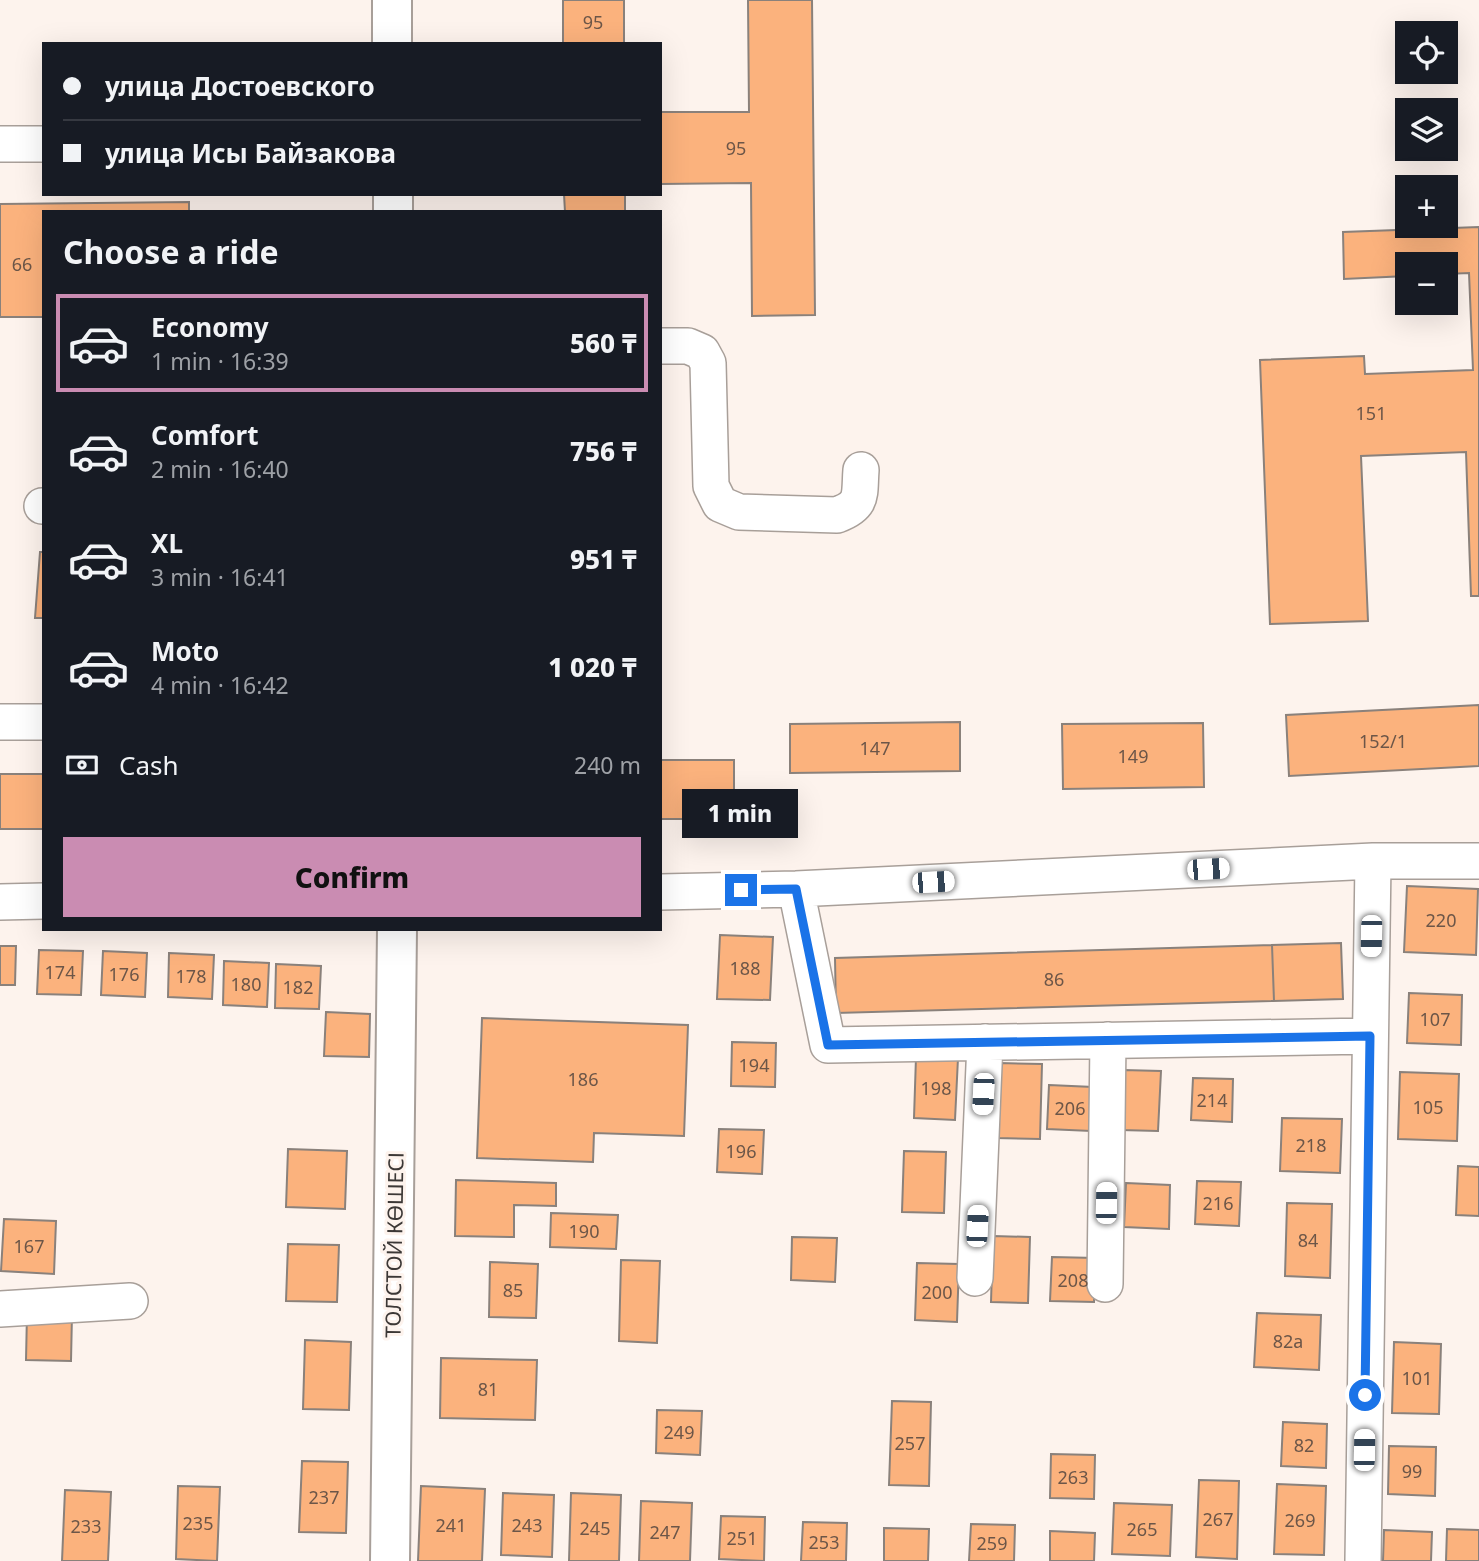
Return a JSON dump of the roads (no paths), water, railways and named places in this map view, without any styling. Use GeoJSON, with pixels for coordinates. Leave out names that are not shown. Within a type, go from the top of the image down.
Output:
{"type":"FeatureCollection","features":[{"type":"Feature","properties":{"kind":"main road"},"geometry":{"type":"LineString","coordinates":[[392,0],[392,42]]}},
{"type":"Feature","properties":{"kind":"main road","name":"ТОЛСТОЙ КӨШЕСІ"},"geometry":{"type":"LineString","coordinates":[[390,1561],[397,931]]}},
{"type":"Feature","properties":{"kind":"street"},"geometry":{"type":"LineString","coordinates":[[0,144],[42,144]]}},
{"type":"Feature","properties":{"kind":"street"},"geometry":{"type":"LineString","coordinates":[[662,346],[688,346],[702,352],[708,363],[711,486],[720,504],[739,512],[837,514],[850,510],[859,500],[861,470]]}},
{"type":"Feature","properties":{"kind":"street"},"geometry":{"type":"LineString","coordinates":[[0,722],[42,722]]}},
{"type":"Feature","properties":{"kind":"street"},"geometry":{"type":"LineString","coordinates":[[1363,1561],[1373,861]]}},
{"type":"Feature","properties":{"kind":"street"},"geometry":{"type":"LineString","coordinates":[[662,892],[796,889],[1373,861],[1479,861]]}},
{"type":"Feature","properties":{"kind":"street"},"geometry":{"type":"LineString","coordinates":[[796,889],[828,1045],[1370,1036]]}},
{"type":"Feature","properties":{"kind":"street"},"geometry":{"type":"LineString","coordinates":[[0,902],[42,901]]}},
{"type":"Feature","properties":{"kind":"street"},"geometry":{"type":"LineString","coordinates":[[1105,1284],[1108,1040]]}},
{"type":"Feature","properties":{"kind":"street"},"geometry":{"type":"LineString","coordinates":[[975,1278],[985,1042]]}},
{"type":"Feature","properties":{"kind":"street"},"geometry":{"type":"LineString","coordinates":[[0,1309],[130,1301]]}}]}
